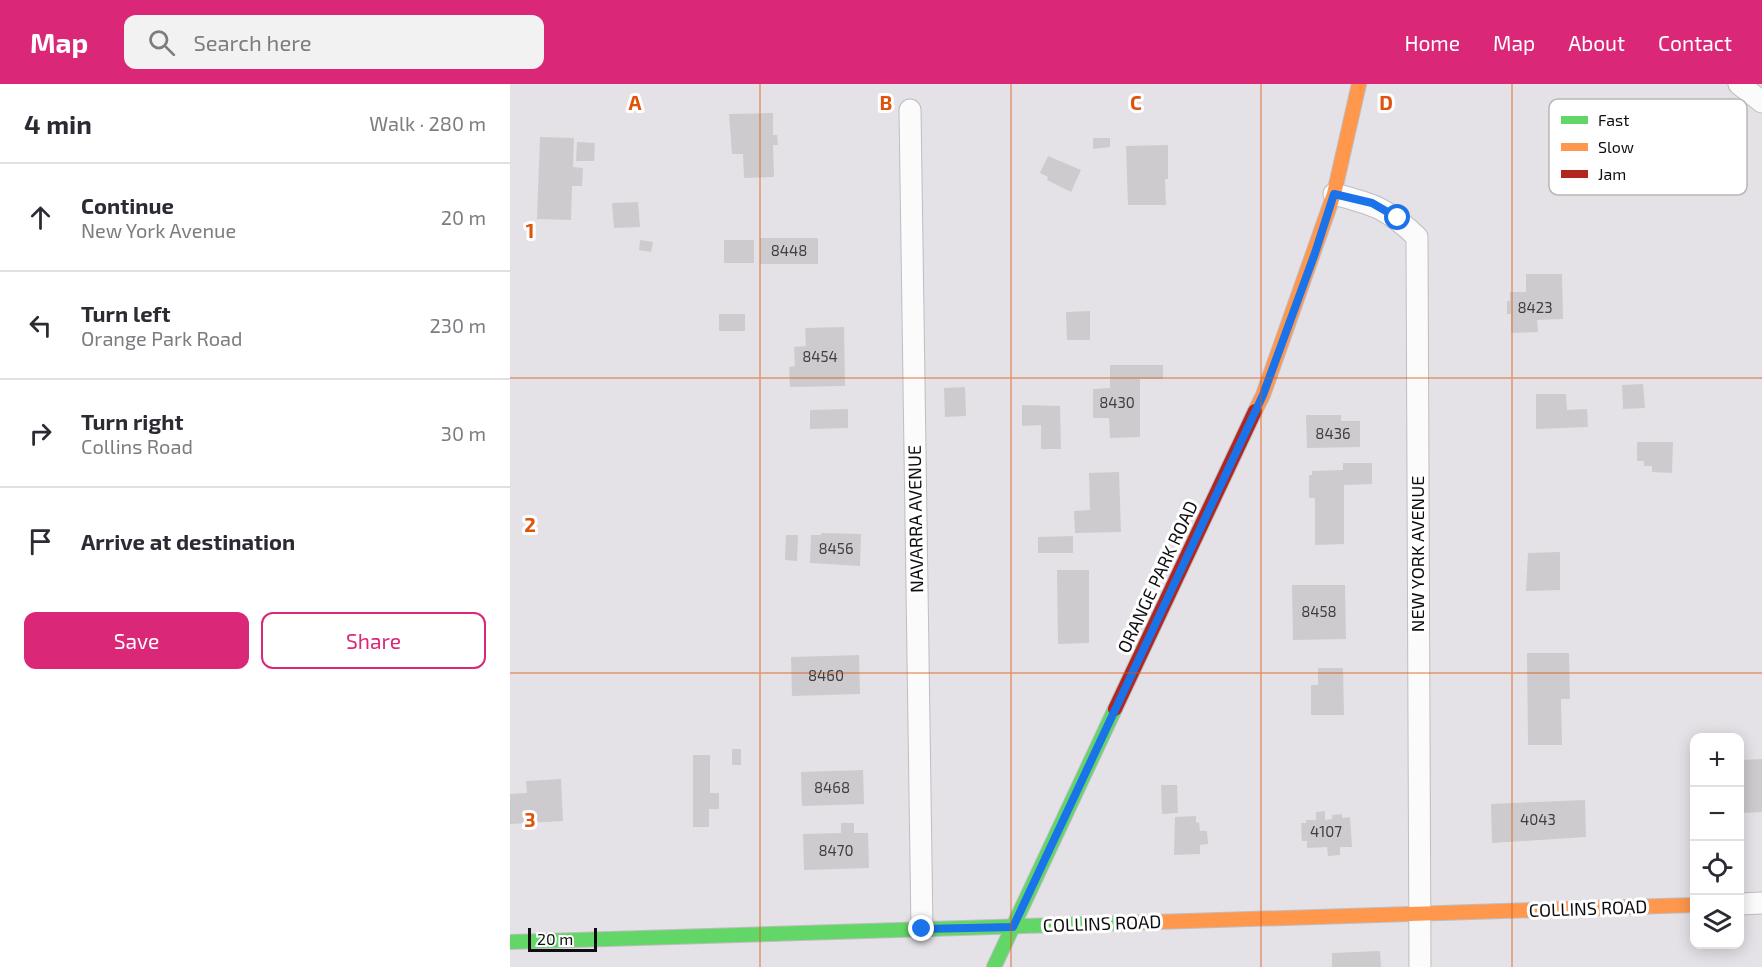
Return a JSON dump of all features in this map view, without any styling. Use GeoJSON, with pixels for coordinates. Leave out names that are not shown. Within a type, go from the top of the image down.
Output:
{"type":"FeatureCollection","features":[{"type":"Feature","properties":{"kind":"street","name":"ORANGE PARK ROAD"},"geometry":{"type":"LineString","coordinates":[[994,967],[1263,395],[1334,194],[1359,84]]}},
{"type":"Feature","properties":{"kind":"street"},"geometry":{"type":"LineString","coordinates":[[1739,84],[1762,102]]}},
{"type":"Feature","properties":{"kind":"street","name":"NAVARRA AVENUE"},"geometry":{"type":"LineString","coordinates":[[910,110],[922,929]]}},
{"type":"Feature","properties":{"kind":"street","name":"NEW YORK AVENUE"},"geometry":{"type":"LineString","coordinates":[[1334,194],[1372,203],[1398,218],[1417,237],[1420,967]]}},
{"type":"Feature","properties":{"kind":"street"},"geometry":{"type":"LineString","coordinates":[[1744,904],[1762,903]]}},
{"type":"Feature","properties":{"kind":"street","name":"COLLINS ROAD"},"geometry":{"type":"LineString","coordinates":[[510,942],[1690,905]]}},
{"type":"Feature","properties":{"kind":"building"},"geometry":{"type":"Polygon","coordinates":[[[773,113],[773,135],[777,135],[778,145],[773,145],[774,177],[744,178],[743,154],[732,154],[729,114],[773,113]]]}},
{"type":"Feature","properties":{"kind":"building"},"geometry":{"type":"Polygon","coordinates":[[[540,137],[574,138],[573,167],[583,168],[582,186],[572,186],[571,220],[537,219],[540,137]]]}},
{"type":"Feature","properties":{"kind":"building"},"geometry":{"type":"Polygon","coordinates":[[[1093,138],[1110,138],[1110,147],[1093,149],[1093,138]]]}},
{"type":"Feature","properties":{"kind":"building"},"geometry":{"type":"Polygon","coordinates":[[[577,142],[595,143],[594,161],[576,161],[577,142]]]}},
{"type":"Feature","properties":{"kind":"building"},"geometry":{"type":"Polygon","coordinates":[[[1168,145],[1168,179],[1165,179],[1166,205],[1128,205],[1126,146],[1168,145]]]}},
{"type":"Feature","properties":{"kind":"building"},"geometry":{"type":"Polygon","coordinates":[[[1048,156],[1081,170],[1071,192],[1047,180],[1048,177],[1040,173],[1048,156]]]}},
{"type":"Feature","properties":{"kind":"building"},"geometry":{"type":"Polygon","coordinates":[[[638,202],[640,227],[614,228],[612,203],[638,202]]]}},
{"type":"Feature","properties":{"kind":"building"},"geometry":{"type":"Polygon","coordinates":[[[760,238],[818,238],[818,264],[760,264],[760,238]]]}},
{"type":"Feature","properties":{"kind":"building"},"geometry":{"type":"Polygon","coordinates":[[[640,240],[653,242],[651,252],[639,250],[640,240]]]}},
{"type":"Feature","properties":{"kind":"building"},"geometry":{"type":"Polygon","coordinates":[[[724,240],[754,240],[754,263],[724,263],[724,240]]]}},
{"type":"Feature","properties":{"kind":"building"},"geometry":{"type":"Polygon","coordinates":[[[1526,274],[1562,274],[1563,319],[1537,320],[1538,332],[1511,333],[1511,314],[1507,314],[1507,301],[1510,301],[1510,292],[1526,292],[1526,274]]]}},
{"type":"Feature","properties":{"kind":"building"},"geometry":{"type":"Polygon","coordinates":[[[1090,311],[1090,340],[1067,340],[1066,312],[1090,311]]]}},
{"type":"Feature","properties":{"kind":"building"},"geometry":{"type":"Polygon","coordinates":[[[719,314],[745,314],[745,331],[719,331],[719,314]]]}},
{"type":"Feature","properties":{"kind":"building"},"geometry":{"type":"Polygon","coordinates":[[[844,327],[845,386],[790,387],[789,367],[795,366],[794,347],[806,346],[805,328],[844,327]]]}},
{"type":"Feature","properties":{"kind":"building"},"geometry":{"type":"Polygon","coordinates":[[[1110,365],[1163,365],[1163,379],[1140,379],[1140,437],[1110,438],[1109,418],[1093,418],[1093,389],[1110,388],[1110,365]]]}},
{"type":"Feature","properties":{"kind":"building"},"geometry":{"type":"Polygon","coordinates":[[[1643,384],[1645,408],[1623,409],[1622,385],[1643,384]]]}},
{"type":"Feature","properties":{"kind":"building"},"geometry":{"type":"Polygon","coordinates":[[[965,387],[966,416],[945,417],[944,388],[965,387]]]}},
{"type":"Feature","properties":{"kind":"building"},"geometry":{"type":"Polygon","coordinates":[[[1536,394],[1566,394],[1567,410],[1587,409],[1588,427],[1536,429],[1536,394]]]}},
{"type":"Feature","properties":{"kind":"building"},"geometry":{"type":"Polygon","coordinates":[[[1022,405],[1060,406],[1061,449],[1041,449],[1041,425],[1022,426],[1022,405]]]}},
{"type":"Feature","properties":{"kind":"building"},"geometry":{"type":"Polygon","coordinates":[[[848,409],[848,428],[810,429],[810,410],[848,409]]]}},
{"type":"Feature","properties":{"kind":"building"},"geometry":{"type":"Polygon","coordinates":[[[1306,415],[1341,415],[1341,421],[1360,421],[1360,447],[1307,448],[1306,415]]]}},
{"type":"Feature","properties":{"kind":"building"},"geometry":{"type":"Polygon","coordinates":[[[1637,442],[1673,442],[1672,473],[1652,472],[1652,466],[1644,466],[1644,461],[1637,461],[1637,442]]]}},
{"type":"Feature","properties":{"kind":"building"},"geometry":{"type":"Polygon","coordinates":[[[1343,463],[1372,463],[1372,484],[1344,485],[1344,544],[1315,545],[1315,498],[1309,498],[1309,475],[1312,475],[1312,471],[1343,470],[1343,463]]]}},
{"type":"Feature","properties":{"kind":"building"},"geometry":{"type":"Polygon","coordinates":[[[1119,472],[1121,532],[1075,533],[1074,511],[1090,510],[1089,473],[1119,472]]]}},
{"type":"Feature","properties":{"kind":"building"},"geometry":{"type":"Polygon","coordinates":[[[861,534],[860,566],[810,563],[811,535],[861,534]]]}},
{"type":"Feature","properties":{"kind":"building"},"geometry":{"type":"Polygon","coordinates":[[[786,535],[798,535],[797,561],[785,560],[786,535]]]}},
{"type":"Feature","properties":{"kind":"building"},"geometry":{"type":"Polygon","coordinates":[[[1073,536],[1073,553],[1038,553],[1038,537],[1073,536]]]}},
{"type":"Feature","properties":{"kind":"building"},"geometry":{"type":"Polygon","coordinates":[[[1560,552],[1560,590],[1526,591],[1528,553],[1560,552]]]}},
{"type":"Feature","properties":{"kind":"building"},"geometry":{"type":"Polygon","coordinates":[[[1057,570],[1089,570],[1089,643],[1058,644],[1057,570]]]}},
{"type":"Feature","properties":{"kind":"building"},"geometry":{"type":"Polygon","coordinates":[[[1292,585],[1345,585],[1346,639],[1293,640],[1292,585]]]}},
{"type":"Feature","properties":{"kind":"building"},"geometry":{"type":"Polygon","coordinates":[[[1527,653],[1569,653],[1570,699],[1561,699],[1562,745],[1528,745],[1527,653]]]}},
{"type":"Feature","properties":{"kind":"building"},"geometry":{"type":"Polygon","coordinates":[[[859,655],[860,694],[792,696],[791,657],[859,655]]]}},
{"type":"Feature","properties":{"kind":"building"},"geometry":{"type":"Polygon","coordinates":[[[1318,668],[1343,668],[1344,715],[1311,715],[1311,685],[1318,685],[1318,668]]]}},
{"type":"Feature","properties":{"kind":"building"},"geometry":{"type":"Polygon","coordinates":[[[732,749],[741,749],[741,765],[732,765],[732,749]]]}},
{"type":"Feature","properties":{"kind":"building"},"geometry":{"type":"Polygon","coordinates":[[[693,755],[710,755],[710,793],[719,793],[719,809],[709,809],[709,827],[693,827],[693,755]]]}},
{"type":"Feature","properties":{"kind":"building"},"geometry":{"type":"Polygon","coordinates":[[[1762,759],[1762,812],[1744,813],[1744,760],[1762,759]]]}},
{"type":"Feature","properties":{"kind":"building"},"geometry":{"type":"Polygon","coordinates":[[[863,770],[864,804],[802,806],[801,772],[863,770]]]}},
{"type":"Feature","properties":{"kind":"building"},"geometry":{"type":"Polygon","coordinates":[[[561,779],[563,821],[510,824],[510,794],[527,793],[526,781],[561,779]]]}},
{"type":"Feature","properties":{"kind":"building"},"geometry":{"type":"Polygon","coordinates":[[[1161,785],[1177,785],[1178,813],[1162,814],[1161,785]]]}},
{"type":"Feature","properties":{"kind":"building"},"geometry":{"type":"Polygon","coordinates":[[[1585,800],[1586,837],[1492,843],[1491,804],[1585,800]]]}},
{"type":"Feature","properties":{"kind":"building"},"geometry":{"type":"Polygon","coordinates":[[[1325,811],[1325,820],[1332,819],[1332,815],[1342,814],[1342,818],[1350,817],[1352,847],[1340,847],[1340,855],[1328,856],[1327,847],[1307,848],[1307,841],[1302,841],[1301,823],[1306,823],[1306,820],[1316,820],[1316,812],[1325,811]]]}},
{"type":"Feature","properties":{"kind":"building"},"geometry":{"type":"Polygon","coordinates":[[[1196,816],[1196,823],[1199,822],[1200,831],[1207,831],[1208,844],[1200,845],[1200,854],[1174,855],[1175,817],[1196,816]]]}},
{"type":"Feature","properties":{"kind":"building"},"geometry":{"type":"Polygon","coordinates":[[[841,823],[854,823],[854,833],[868,833],[869,868],[804,870],[803,834],[841,833],[841,823]]]}},
{"type":"Feature","properties":{"kind":"building"},"geometry":{"type":"Polygon","coordinates":[[[1380,951],[1381,967],[1332,967],[1332,953],[1380,951]]]}},
{"type":"Feature","properties":{"kind":"traffic: fast"},"geometry":{"type":"LineString","coordinates":[[994,967],[1115,709]]}},
{"type":"Feature","properties":{"kind":"traffic: fast"},"geometry":{"type":"LineString","coordinates":[[510,942],[1125,923]]}},
{"type":"Feature","properties":{"kind":"traffic: slow"},"geometry":{"type":"LineString","coordinates":[[1255,411],[1263,395],[1334,194],[1359,84]]}},
{"type":"Feature","properties":{"kind":"traffic: slow"},"geometry":{"type":"LineString","coordinates":[[1125,923],[1690,905]]}},
{"type":"Feature","properties":{"kind":"traffic: jam"},"geometry":{"type":"LineString","coordinates":[[1115,709],[1255,411]]}},
{"type":"Feature","properties":{"kind":"route"},"geometry":{"type":"LineString","coordinates":[[922,929],[1013,927],[1263,395],[1334,194],[1372,203],[1398,218]]}}]}
